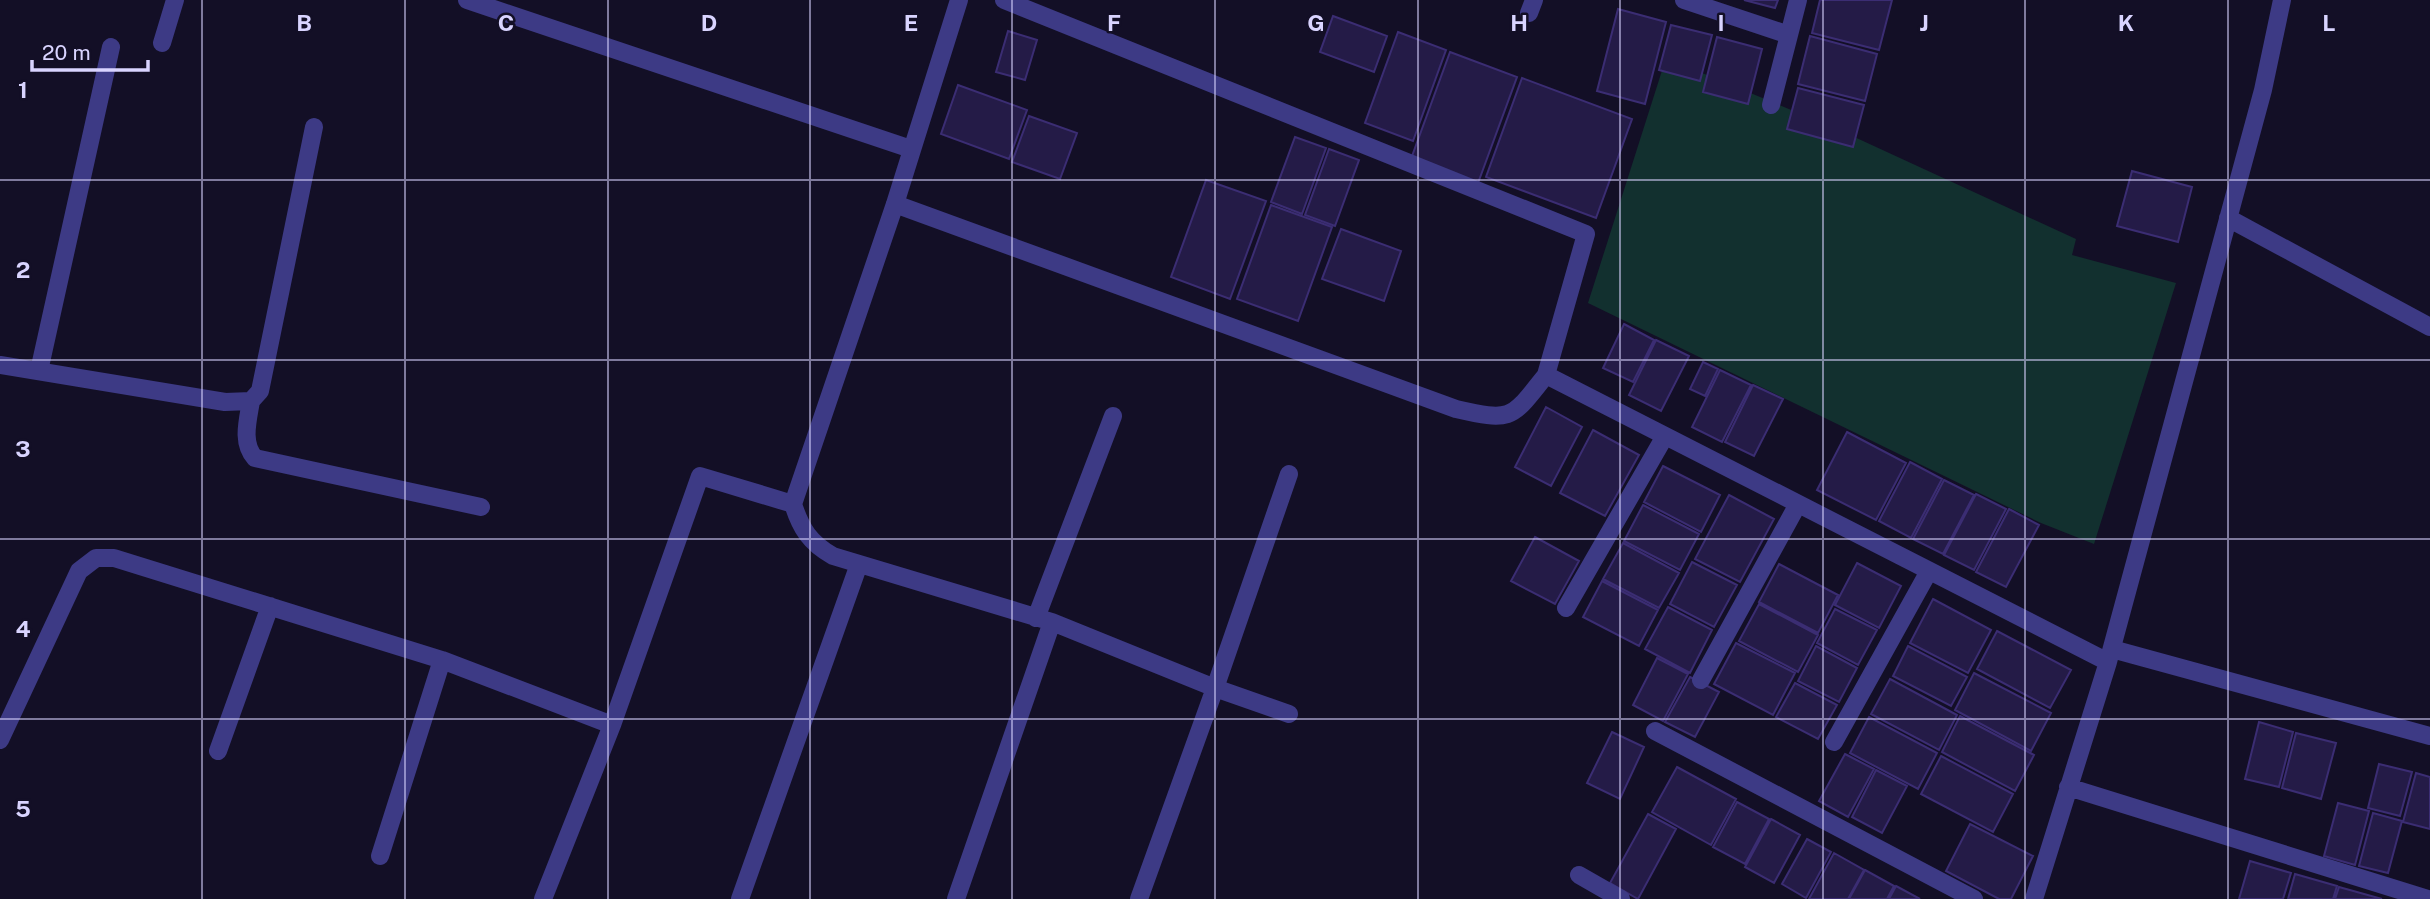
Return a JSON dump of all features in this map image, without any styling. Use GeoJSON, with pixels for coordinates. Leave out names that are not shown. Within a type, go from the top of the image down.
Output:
{"type":"FeatureCollection","features":[{"type":"Feature","properties":{"kind":"street"},"geometry":{"type":"LineString","coordinates":[[162,43],[175,0]]}},
{"type":"Feature","properties":{"kind":"street"},"geometry":{"type":"LineString","coordinates":[[467,0],[911,149]]}},
{"type":"Feature","properties":{"kind":"street"},"geometry":{"type":"LineString","coordinates":[[959,0],[895,204],[793,504],[801,529],[816,546],[833,556],[1044,620],[1215,688],[1289,714]]}},
{"type":"Feature","properties":{"kind":"street"},"geometry":{"type":"LineString","coordinates":[[895,204],[1456,409],[1496,418],[1517,412],[1546,375],[1586,234],[1004,0]]}},
{"type":"Feature","properties":{"kind":"street"},"geometry":{"type":"LineString","coordinates":[[1684,0],[1789,35]]}},
{"type":"Feature","properties":{"kind":"street"},"geometry":{"type":"LineString","coordinates":[[1771,105],[1798,0]]}},
{"type":"Feature","properties":{"kind":"street"},"geometry":{"type":"LineString","coordinates":[[2034,899],[2110,655],[2263,90],[2282,0]]}},
{"type":"Feature","properties":{"kind":"street"},"geometry":{"type":"LineString","coordinates":[[39,371],[111,47]]}},
{"type":"Feature","properties":{"kind":"street"},"geometry":{"type":"LineString","coordinates":[[314,127],[260,391],[251,401],[246,439],[248,452],[255,458],[481,507]]}},
{"type":"Feature","properties":{"kind":"street"},"geometry":{"type":"LineString","coordinates":[[2228,218],[2430,327]]}},
{"type":"Feature","properties":{"kind":"street"},"geometry":{"type":"LineString","coordinates":[[0,365],[225,402],[251,401]]}},
{"type":"Feature","properties":{"kind":"street"},"geometry":{"type":"LineString","coordinates":[[1546,375],[1929,571],[2110,655],[2430,736]]}},
{"type":"Feature","properties":{"kind":"street"},"geometry":{"type":"LineString","coordinates":[[956,899],[1044,620],[1113,416]]}},
{"type":"Feature","properties":{"kind":"street"},"geometry":{"type":"LineString","coordinates":[[1566,608],[1665,436]]}},
{"type":"Feature","properties":{"kind":"street"},"geometry":{"type":"LineString","coordinates":[[1139,899],[1289,474]]}},
{"type":"Feature","properties":{"kind":"street"},"geometry":{"type":"LineString","coordinates":[[543,899],[612,725],[700,476],[793,504]]}},
{"type":"Feature","properties":{"kind":"street"},"geometry":{"type":"LineString","coordinates":[[1701,680],[1798,504]]}},
{"type":"Feature","properties":{"kind":"street"},"geometry":{"type":"LineString","coordinates":[[0,740],[79,571],[96,558],[114,558],[442,660],[612,725]]}},
{"type":"Feature","properties":{"kind":"street"},"geometry":{"type":"LineString","coordinates":[[740,899],[859,564]]}},
{"type":"Feature","properties":{"kind":"street"},"geometry":{"type":"LineString","coordinates":[[1834,742],[1929,571]]}},
{"type":"Feature","properties":{"kind":"street"},"geometry":{"type":"LineString","coordinates":[[218,751],[270,606]]}},
{"type":"Feature","properties":{"kind":"street"},"geometry":{"type":"LineString","coordinates":[[380,856],[442,660]]}},
{"type":"Feature","properties":{"kind":"street"},"geometry":{"type":"LineString","coordinates":[[1655,731],[1975,899]]}},
{"type":"Feature","properties":{"kind":"street"},"geometry":{"type":"LineString","coordinates":[[2068,787],[2428,899]]}},
{"type":"Feature","properties":{"kind":"street"},"geometry":{"type":"LineString","coordinates":[[1579,874],[1621,899]]}},
{"type":"Feature","properties":{"kind":"green space"},"geometry":{"type":"Polygon","coordinates":[[[1666,58],[1837,129],[2076,239],[2072,255],[2176,283],[2094,544],[2041,523],[1588,303],[1666,58]]]}},
{"type":"Feature","properties":{"kind":"building"},"geometry":{"type":"Polygon","coordinates":[[[1744,0],[1778,0],[1775,8],[1744,0]]]}},
{"type":"Feature","properties":{"kind":"building"},"geometry":{"type":"Polygon","coordinates":[[[1820,0],[1892,0],[1879,50],[1812,33],[1820,0]]]}},
{"type":"Feature","properties":{"kind":"building"},"geometry":{"type":"Polygon","coordinates":[[[1618,9],[1666,22],[1645,104],[1597,91],[1618,9]]]}},
{"type":"Feature","properties":{"kind":"building"},"geometry":{"type":"Polygon","coordinates":[[[1333,16],[1387,36],[1374,72],[1320,52],[1333,16]]]}},
{"type":"Feature","properties":{"kind":"building"},"geometry":{"type":"Polygon","coordinates":[[[1671,25],[1712,35],[1700,81],[1659,70],[1671,25]]]}},
{"type":"Feature","properties":{"kind":"building"},"geometry":{"type":"Polygon","coordinates":[[[1008,31],[1037,40],[1025,80],[996,72],[1008,31]]]}},
{"type":"Feature","properties":{"kind":"building"},"geometry":{"type":"Polygon","coordinates":[[[1398,32],[1446,50],[1413,141],[1365,123],[1398,32]]]}},
{"type":"Feature","properties":{"kind":"building"},"geometry":{"type":"Polygon","coordinates":[[[1810,36],[1877,54],[1865,101],[1798,84],[1810,36]]]}},
{"type":"Feature","properties":{"kind":"building"},"geometry":{"type":"Polygon","coordinates":[[[1717,37],[1762,49],[1748,104],[1703,92],[1717,37]]]}},
{"type":"Feature","properties":{"kind":"building"},"geometry":{"type":"Polygon","coordinates":[[[1450,52],[1517,77],[1478,183],[1411,159],[1450,52]]]}},
{"type":"Feature","properties":{"kind":"building"},"geometry":{"type":"Polygon","coordinates":[[[1522,78],[1632,119],[1596,218],[1486,177],[1522,78]]]}},
{"type":"Feature","properties":{"kind":"building"},"geometry":{"type":"Polygon","coordinates":[[[958,85],[1027,110],[1009,159],[941,134],[958,85]]]}},
{"type":"Feature","properties":{"kind":"building"},"geometry":{"type":"Polygon","coordinates":[[[1798,88],[1864,105],[1853,147],[1787,129],[1798,88]]]}},
{"type":"Feature","properties":{"kind":"building"},"geometry":{"type":"Polygon","coordinates":[[[1029,116],[1077,133],[1060,179],[1012,162],[1029,116]]]}},
{"type":"Feature","properties":{"kind":"building"},"geometry":{"type":"Polygon","coordinates":[[[1295,137],[1326,148],[1302,214],[1271,202],[1295,137]]]}},
{"type":"Feature","properties":{"kind":"building"},"geometry":{"type":"Polygon","coordinates":[[[1329,149],[1359,160],[1335,226],[1305,215],[1329,149]]]}},
{"type":"Feature","properties":{"kind":"building"},"geometry":{"type":"Polygon","coordinates":[[[2132,171],[2192,187],[2178,242],[2117,226],[2132,171]]]}},
{"type":"Feature","properties":{"kind":"building"},"geometry":{"type":"Polygon","coordinates":[[[1206,180],[1266,201],[1230,299],[1171,277],[1206,180]]]}},
{"type":"Feature","properties":{"kind":"building"},"geometry":{"type":"Polygon","coordinates":[[[1271,205],[1332,227],[1298,321],[1237,299],[1271,205]]]}},
{"type":"Feature","properties":{"kind":"building"},"geometry":{"type":"Polygon","coordinates":[[[1341,229],[1401,251],[1384,301],[1322,279],[1341,229]]]}},
{"type":"Feature","properties":{"kind":"building"},"geometry":{"type":"Polygon","coordinates":[[[1624,324],[1654,340],[1633,382],[1603,368],[1624,324]]]}},
{"type":"Feature","properties":{"kind":"building"},"geometry":{"type":"Polygon","coordinates":[[[1656,340],[1689,356],[1661,411],[1629,395],[1656,340]]]}},
{"type":"Feature","properties":{"kind":"building"},"geometry":{"type":"Polygon","coordinates":[[[1703,362],[1718,369],[1705,396],[1690,389],[1703,362]]]}},
{"type":"Feature","properties":{"kind":"building"},"geometry":{"type":"Polygon","coordinates":[[[1720,370],[1751,385],[1722,442],[1692,427],[1720,370]]]}},
{"type":"Feature","properties":{"kind":"building"},"geometry":{"type":"Polygon","coordinates":[[[1753,385],[1783,399],[1754,456],[1725,442],[1753,385]]]}},
{"type":"Feature","properties":{"kind":"building"},"geometry":{"type":"Polygon","coordinates":[[[1546,407],[1582,427],[1551,486],[1515,467],[1546,407]]]}},
{"type":"Feature","properties":{"kind":"building"},"geometry":{"type":"Polygon","coordinates":[[[1593,430],[1639,455],[1605,516],[1560,493],[1593,430]]]}},
{"type":"Feature","properties":{"kind":"building"},"geometry":{"type":"Polygon","coordinates":[[[1847,432],[1906,463],[1876,520],[1817,490],[1847,432]]]}},
{"type":"Feature","properties":{"kind":"building"},"geometry":{"type":"Polygon","coordinates":[[[1910,462],[1942,479],[1911,538],[1879,521],[1910,462]]]}},
{"type":"Feature","properties":{"kind":"building"},"geometry":{"type":"Polygon","coordinates":[[[1663,466],[1720,495],[1701,532],[1644,502],[1663,466]]]}},
{"type":"Feature","properties":{"kind":"building"},"geometry":{"type":"Polygon","coordinates":[[[1944,480],[1974,495],[1943,554],[1913,539],[1944,480]]]}},
{"type":"Feature","properties":{"kind":"building"},"geometry":{"type":"Polygon","coordinates":[[[1976,494],[2006,509],[1974,570],[1944,555],[1976,494]]]}},
{"type":"Feature","properties":{"kind":"building"},"geometry":{"type":"Polygon","coordinates":[[[1729,495],[1774,519],[1740,582],[1695,559],[1729,495]]]}},
{"type":"Feature","properties":{"kind":"building"},"geometry":{"type":"Polygon","coordinates":[[[1643,505],[1699,534],[1680,570],[1624,541],[1643,505]]]}},
{"type":"Feature","properties":{"kind":"building"},"geometry":{"type":"Polygon","coordinates":[[[2009,509],[2039,525],[2006,587],[1976,572],[2009,509]]]}},
{"type":"Feature","properties":{"kind":"building"},"geometry":{"type":"Polygon","coordinates":[[[1535,537],[1579,561],[1555,604],[1511,581],[1535,537]]]}},
{"type":"Feature","properties":{"kind":"building"},"geometry":{"type":"Polygon","coordinates":[[[1623,543],[1679,573],[1659,608],[1603,579],[1623,543]]]}},
{"type":"Feature","properties":{"kind":"building"},"geometry":{"type":"Polygon","coordinates":[[[1692,562],[1737,585],[1714,627],[1670,604],[1692,562]]]}},
{"type":"Feature","properties":{"kind":"building"},"geometry":{"type":"Polygon","coordinates":[[[1857,563],[1901,586],[1879,628],[1835,605],[1857,563]]]}},
{"type":"Feature","properties":{"kind":"building"},"geometry":{"type":"Polygon","coordinates":[[[1779,564],[1838,595],[1818,633],[1759,602],[1779,564]]]}},
{"type":"Feature","properties":{"kind":"building"},"geometry":{"type":"Polygon","coordinates":[[[1602,581],[1658,610],[1639,646],[1583,617],[1602,581]]]}},
{"type":"Feature","properties":{"kind":"building"},"geometry":{"type":"Polygon","coordinates":[[[1933,599],[1991,630],[1968,673],[1910,643],[1933,599]]]}},
{"type":"Feature","properties":{"kind":"building"},"geometry":{"type":"Polygon","coordinates":[[[1759,604],[1818,635],[1798,672],[1739,641],[1759,604]]]}},
{"type":"Feature","properties":{"kind":"building"},"geometry":{"type":"Polygon","coordinates":[[[1668,607],[1712,630],[1690,673],[1645,649],[1668,607]]]}},
{"type":"Feature","properties":{"kind":"building"},"geometry":{"type":"Polygon","coordinates":[[[1835,609],[1877,630],[1858,665],[1817,643],[1835,609]]]}},
{"type":"Feature","properties":{"kind":"building"},"geometry":{"type":"Polygon","coordinates":[[[1997,631],[2071,670],[2050,708],[1977,669],[1997,631]]]}},
{"type":"Feature","properties":{"kind":"building"},"geometry":{"type":"Polygon","coordinates":[[[1736,643],[1795,673],[1773,715],[1714,684],[1736,643]]]}},
{"type":"Feature","properties":{"kind":"building"},"geometry":{"type":"Polygon","coordinates":[[[1816,646],[1857,668],[1839,702],[1798,681],[1816,646]]]}},
{"type":"Feature","properties":{"kind":"building"},"geometry":{"type":"Polygon","coordinates":[[[1908,646],[1967,677],[1951,706],[1893,676],[1908,646]]]}},
{"type":"Feature","properties":{"kind":"building"},"geometry":{"type":"Polygon","coordinates":[[[1657,658],[1688,674],[1663,721],[1633,705],[1657,658]]]}},
{"type":"Feature","properties":{"kind":"building"},"geometry":{"type":"Polygon","coordinates":[[[1974,673],[2051,713],[2031,751],[1955,710],[1974,673]]]}},
{"type":"Feature","properties":{"kind":"building"},"geometry":{"type":"Polygon","coordinates":[[[1690,677],[1719,692],[1695,737],[1665,722],[1690,677]]]}},
{"type":"Feature","properties":{"kind":"building"},"geometry":{"type":"Polygon","coordinates":[[[1890,679],[1957,715],[1939,750],[1871,714],[1890,679]]]}},
{"type":"Feature","properties":{"kind":"building"},"geometry":{"type":"Polygon","coordinates":[[[1795,683],[1837,705],[1818,739],[1776,717],[1795,683]]]}},
{"type":"Feature","properties":{"kind":"building"},"geometry":{"type":"Polygon","coordinates":[[[1960,716],[2034,755],[2015,791],[1942,752],[1960,716]]]}},
{"type":"Feature","properties":{"kind":"building"},"geometry":{"type":"Polygon","coordinates":[[[1869,717],[1937,753],[1918,789],[1850,753],[1869,717]]]}},
{"type":"Feature","properties":{"kind":"building"},"geometry":{"type":"Polygon","coordinates":[[[2259,722],[2293,732],[2279,787],[2245,779],[2259,722]]]}},
{"type":"Feature","properties":{"kind":"building"},"geometry":{"type":"Polygon","coordinates":[[[1612,732],[1644,747],[1620,799],[1587,783],[1612,732]]]}},
{"type":"Feature","properties":{"kind":"building"},"geometry":{"type":"Polygon","coordinates":[[[2296,733],[2336,743],[2321,799],[2282,788],[2296,733]]]}},
{"type":"Feature","properties":{"kind":"building"},"geometry":{"type":"Polygon","coordinates":[[[1845,754],[1874,769],[1848,817],[1819,801],[1845,754]]]}},
{"type":"Feature","properties":{"kind":"building"},"geometry":{"type":"Polygon","coordinates":[[[1941,756],[2013,794],[1993,832],[1921,794],[1941,756]]]}},
{"type":"Feature","properties":{"kind":"building"},"geometry":{"type":"Polygon","coordinates":[[[2379,764],[2412,772],[2400,816],[2368,808],[2379,764]]]}},
{"type":"Feature","properties":{"kind":"building"},"geometry":{"type":"Polygon","coordinates":[[[1677,767],[1736,799],[1711,845],[1652,812],[1677,767]]]}},
{"type":"Feature","properties":{"kind":"building"},"geometry":{"type":"Polygon","coordinates":[[[1876,770],[1907,786],[1882,833],[1852,817],[1876,770]]]}},
{"type":"Feature","properties":{"kind":"building"},"geometry":{"type":"Polygon","coordinates":[[[2416,773],[2430,777],[2430,829],[2403,822],[2416,773]]]}},
{"type":"Feature","properties":{"kind":"building"},"geometry":{"type":"Polygon","coordinates":[[[1737,802],[1769,819],[1745,864],[1713,847],[1737,802]]]}},
{"type":"Feature","properties":{"kind":"building"},"geometry":{"type":"Polygon","coordinates":[[[2338,803],[2369,811],[2355,865],[2324,856],[2338,803]]]}},
{"type":"Feature","properties":{"kind":"building"},"geometry":{"type":"Polygon","coordinates":[[[2373,813],[2402,821],[2388,873],[2359,866],[2373,813]]]}},
{"type":"Feature","properties":{"kind":"building"},"geometry":{"type":"Polygon","coordinates":[[[1648,814],[1676,829],[1638,899],[1610,883],[1648,814]]]}},
{"type":"Feature","properties":{"kind":"building"},"geometry":{"type":"Polygon","coordinates":[[[1771,819],[1800,835],[1774,883],[1745,867],[1771,819]]]}},
{"type":"Feature","properties":{"kind":"building"},"geometry":{"type":"Polygon","coordinates":[[[1970,824],[2033,856],[2011,899],[1999,899],[1946,871],[1970,824]]]}},
{"type":"Feature","properties":{"kind":"building"},"geometry":{"type":"Polygon","coordinates":[[[1807,839],[1831,852],[1806,898],[1782,884],[1807,839]]]}},
{"type":"Feature","properties":{"kind":"building"},"geometry":{"type":"Polygon","coordinates":[[[1834,853],[1864,870],[1848,899],[1809,899],[1834,853]]]}},
{"type":"Feature","properties":{"kind":"building"},"geometry":{"type":"Polygon","coordinates":[[[2250,861],[2291,873],[2283,899],[2239,899],[2250,861]]]}},
{"type":"Feature","properties":{"kind":"building"},"geometry":{"type":"Polygon","coordinates":[[[1865,870],[1894,886],[1887,899],[1849,899],[1865,870]]]}},
{"type":"Feature","properties":{"kind":"building"},"geometry":{"type":"Polygon","coordinates":[[[2295,874],[2337,886],[2333,899],[2288,899],[2295,874]]]}},
{"type":"Feature","properties":{"kind":"building"},"geometry":{"type":"Polygon","coordinates":[[[1896,886],[1920,899],[1889,899],[1896,886]]]}},
{"type":"Feature","properties":{"kind":"building"},"geometry":{"type":"Polygon","coordinates":[[[2339,887],[2382,899],[2335,899],[2339,887]]]}}]}
